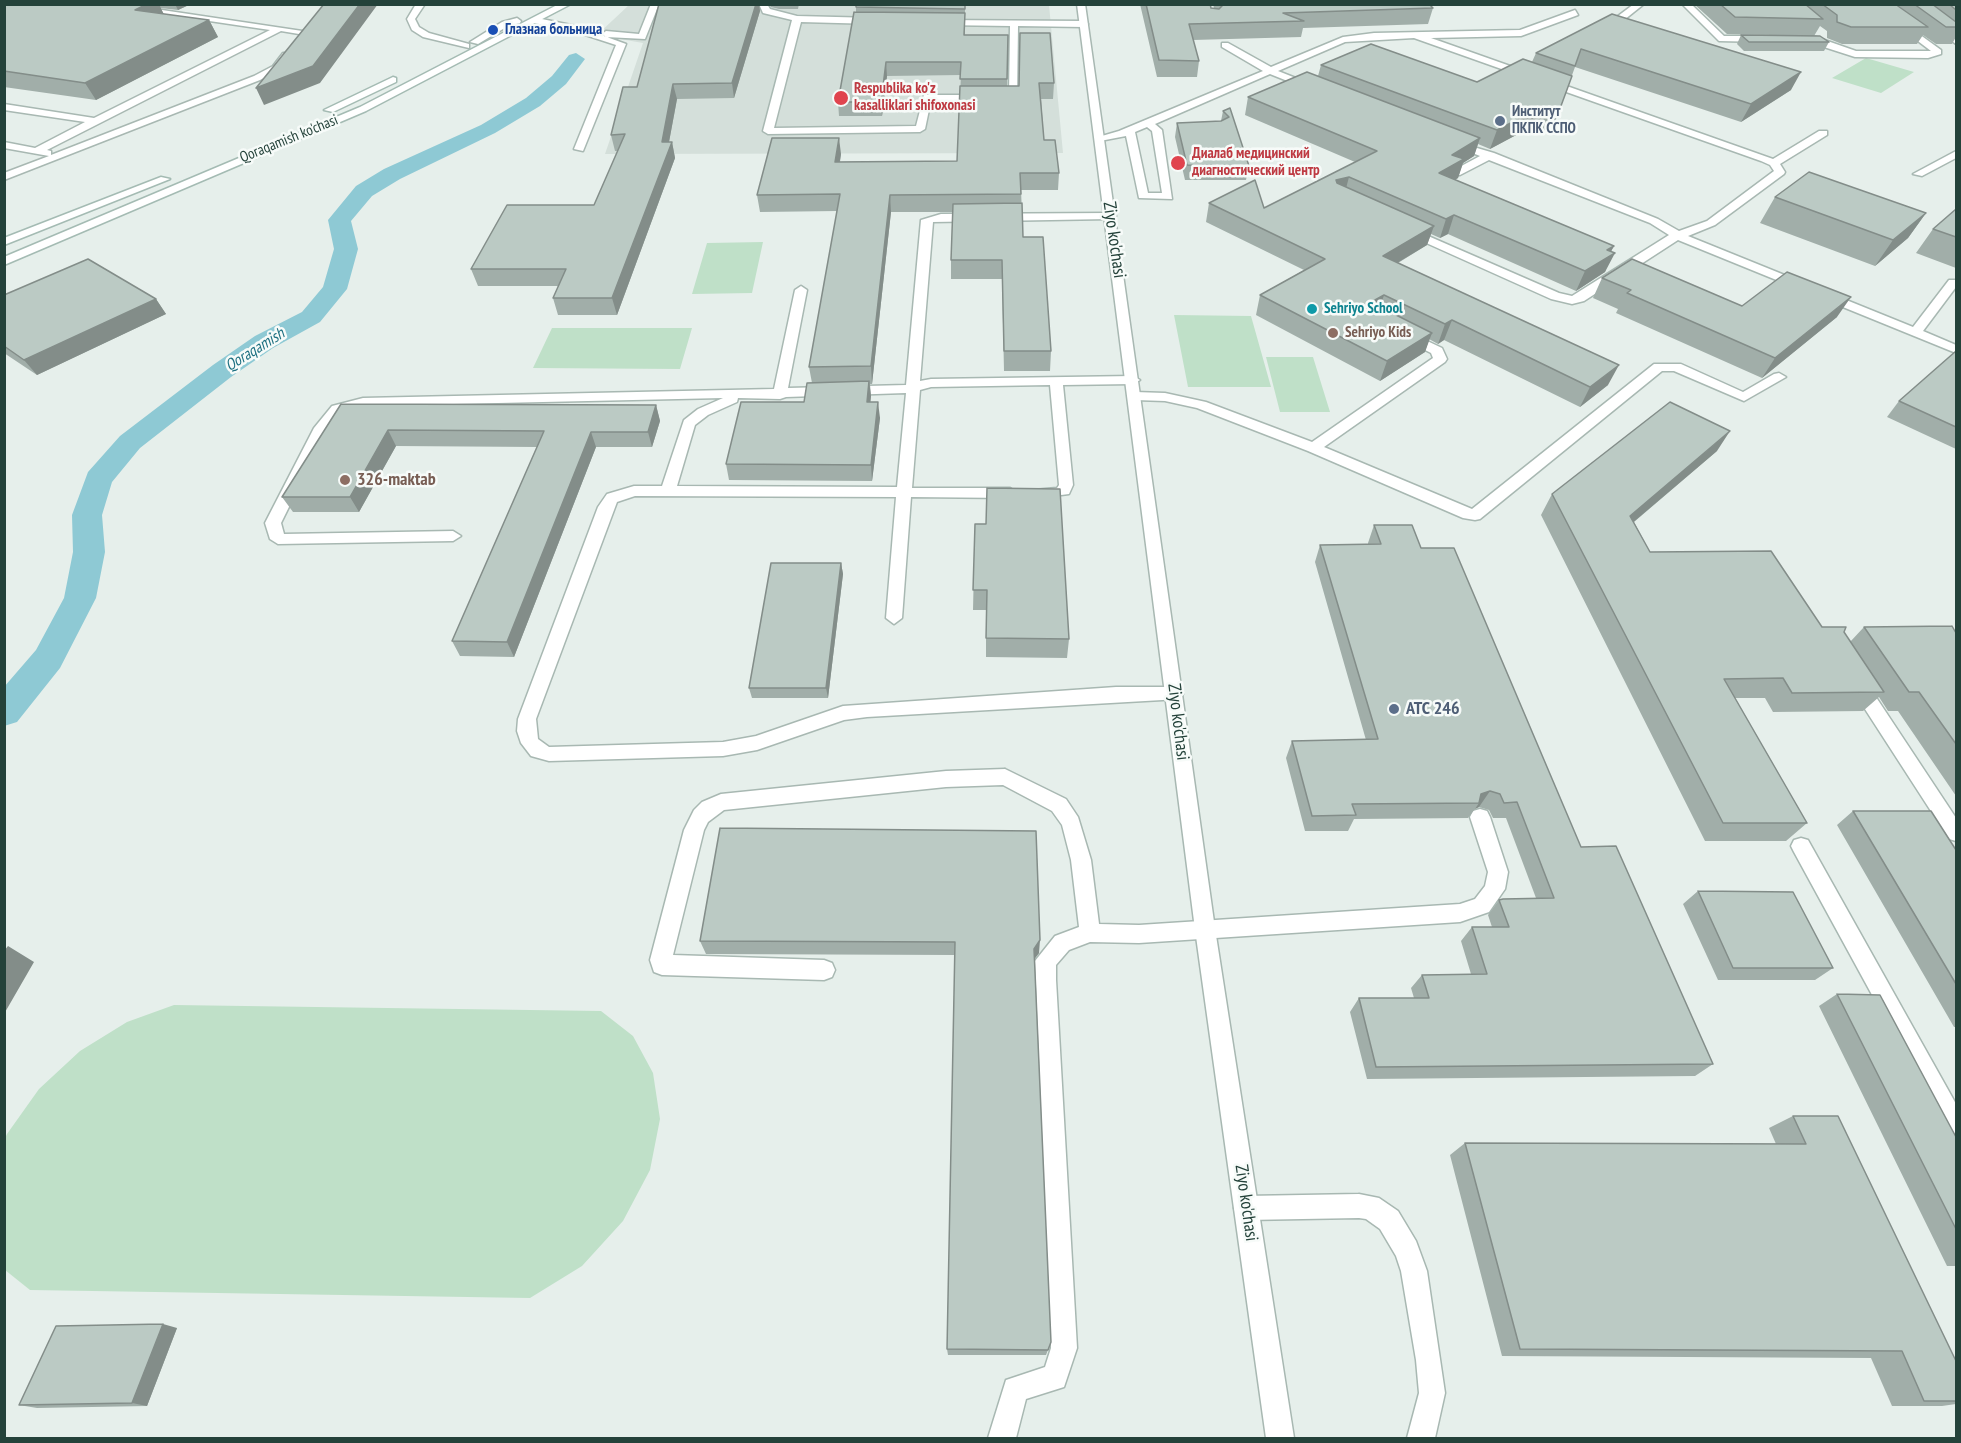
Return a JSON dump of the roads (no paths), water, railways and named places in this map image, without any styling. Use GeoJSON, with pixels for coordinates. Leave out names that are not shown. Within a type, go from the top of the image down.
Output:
{"type":"FeatureCollection","features":[{"type":"Feature","properties":{"kind":"street"},"geometry":{"type":"LineString","coordinates":[[99,4],[305,32]]}},
{"type":"Feature","properties":{"kind":"street"},"geometry":{"type":"LineString","coordinates":[[421,4],[411,19],[415,28],[426,35],[470,44]]}},
{"type":"Feature","properties":{"kind":"street","name":"Qoraqamish ko'chasi"},"geometry":{"type":"LineString","coordinates":[[4,242],[313,117],[550,4]]}},
{"type":"Feature","properties":{"kind":"street","name":"Qoraqamish ko'chasi"},"geometry":{"type":"LineString","coordinates":[[4,262],[363,109],[567,4]]}},
{"type":"Feature","properties":{"kind":"street"},"geometry":{"type":"LineString","coordinates":[[580,32],[642,37],[655,4]]}},
{"type":"Feature","properties":{"kind":"street"},"geometry":{"type":"LineString","coordinates":[[763,4],[766,11],[796,19],[888,21]]}},
{"type":"Feature","properties":{"kind":"street","name":"Ziyo ko'chasi"},"geometry":{"type":"LineString","coordinates":[[1081,4],[1205,929],[1280,1438]]}},
{"type":"Feature","properties":{"kind":"street"},"geometry":{"type":"LineString","coordinates":[[1626,4],[1638,6]]}},
{"type":"Feature","properties":{"kind":"street"},"geometry":{"type":"LineString","coordinates":[[1686,4],[1722,39],[1776,39]]}},
{"type":"Feature","properties":{"kind":"street"},"geometry":{"type":"LineString","coordinates":[[1907,4],[1956,41]]}},
{"type":"Feature","properties":{"kind":"street"},"geometry":{"type":"LineString","coordinates":[[1621,18],[1638,6]]}},
{"type":"Feature","properties":{"kind":"street"},"geometry":{"type":"LineString","coordinates":[[177,15],[192,8]]}},
{"type":"Feature","properties":{"kind":"street"},"geometry":{"type":"LineString","coordinates":[[1100,138],[1130,131],[1158,128],[1343,40],[1374,36],[1521,33],[1575,13]]}},
{"type":"Feature","properties":{"kind":"street"},"geometry":{"type":"LineString","coordinates":[[1787,39],[1820,41],[1855,54],[1928,56],[1938,52],[1890,16]]}},
{"type":"Feature","properties":{"kind":"street"},"geometry":{"type":"LineString","coordinates":[[796,19],[768,131],[920,129],[927,97],[1014,98],[1014,24]]}},
{"type":"Feature","properties":{"kind":"street"},"geometry":{"type":"LineString","coordinates":[[537,21],[621,44],[579,149]]}},
{"type":"Feature","properties":{"kind":"street"},"geometry":{"type":"LineString","coordinates":[[934,22],[1084,24]]}},
{"type":"Feature","properties":{"kind":"street"},"geometry":{"type":"LineString","coordinates":[[298,41],[312,23]]}},
{"type":"Feature","properties":{"kind":"street"},"geometry":{"type":"LineString","coordinates":[[1815,28],[1824,37],[1820,41]]}},
{"type":"Feature","properties":{"kind":"street"},"geometry":{"type":"LineString","coordinates":[[36,150],[279,29]]}},
{"type":"Feature","properties":{"kind":"street"},"geometry":{"type":"LineString","coordinates":[[1393,224],[1555,296],[1572,300],[1580,298],[1676,235],[1711,223],[1778,175],[1779,168],[1774,164],[1415,35]]}},
{"type":"Feature","properties":{"kind":"street"},"geometry":{"type":"LineString","coordinates":[[1225,45],[1272,72],[1328,94]]}},
{"type":"Feature","properties":{"kind":"street"},"geometry":{"type":"LineString","coordinates":[[4,177],[258,78],[276,68],[290,50]]}},
{"type":"Feature","properties":{"kind":"street"},"geometry":{"type":"LineString","coordinates":[[4,107],[96,121]]}},
{"type":"Feature","properties":{"kind":"street"},"geometry":{"type":"LineString","coordinates":[[1130,131],[1143,196],[1164,198],[1170,195],[1158,128]]}},
{"type":"Feature","properties":{"kind":"street"},"geometry":{"type":"LineString","coordinates":[[1774,164],[1823,133]]}},
{"type":"Feature","properties":{"kind":"street"},"geometry":{"type":"LineString","coordinates":[[1446,139],[1654,221],[1676,235],[1956,349]]}},
{"type":"Feature","properties":{"kind":"street"},"geometry":{"type":"LineString","coordinates":[[4,145],[61,155]]}},
{"type":"Feature","properties":{"kind":"street"},"geometry":{"type":"LineString","coordinates":[[1918,174],[1956,154]]}},
{"type":"Feature","properties":{"kind":"street"},"geometry":{"type":"LineString","coordinates":[[1456,172],[1490,155]]}},
{"type":"Feature","properties":{"kind":"street"},"geometry":{"type":"LineString","coordinates":[[894,618],[927,220],[941,217],[1110,216]]}},
{"type":"Feature","properties":{"kind":"street"},"geometry":{"type":"LineString","coordinates":[[1916,332],[1951,282]]}},
{"type":"Feature","properties":{"kind":"street"},"geometry":{"type":"LineString","coordinates":[[780,395],[801,290]]}},
{"type":"Feature","properties":{"kind":"street"},"geometry":{"type":"LineString","coordinates":[[1313,448],[1440,359],[1437,351],[1395,330]]}},
{"type":"Feature","properties":{"kind":"street"},"geometry":{"type":"LineString","coordinates":[[453,536],[278,539],[273,522],[321,428],[337,409],[363,402],[892,392],[931,383],[1056,382],[1134,388],[1202,405],[1475,515],[1659,368],[1676,367],[1744,398],[1779,377]]}},
{"type":"Feature","properties":{"kind":"street"},"geometry":{"type":"LineString","coordinates":[[1056,382],[1066,485],[1064,490],[1057,493],[668,492],[621,493],[612,498],[606,507],[526,719],[528,737],[538,751],[549,754],[723,749],[757,743],[843,713],[867,710],[1116,694],[1174,694]]}},
{"type":"Feature","properties":{"kind":"street"},"geometry":{"type":"LineString","coordinates":[[668,492],[689,423],[703,412],[739,396]]}},
{"type":"Feature","properties":{"kind":"street"},"geometry":{"type":"LineString","coordinates":[[1849,670],[1956,833]]}},
{"type":"Feature","properties":{"kind":"street"},"geometry":{"type":"LineString","coordinates":[[824,970],[662,965],[661,960],[694,830],[701,816],[709,808],[721,802],[792,794],[946,779],[1005,777],[1059,805],[1071,823],[1081,860],[1090,933]]}},
{"type":"Feature","properties":{"kind":"street"},"geometry":{"type":"LineString","coordinates":[[1002,1438],[1015,1389],[1055,1378],[1064,1348],[1045,980],[1047,961],[1062,943],[1090,933],[1139,934],[1460,913],[1482,906],[1495,889],[1498,872],[1480,817]]}},
{"type":"Feature","properties":{"kind":"street"},"geometry":{"type":"LineString","coordinates":[[1801,846],[1949,1100],[1956,1126]]}},
{"type":"Feature","properties":{"kind":"street"},"geometry":{"type":"LineString","coordinates":[[1246,1208],[1359,1206],[1370,1207],[1389,1220],[1407,1250],[1414,1271],[1429,1360],[1432,1393],[1421,1438]]}},
{"type":"Feature","properties":{"kind":"waterway","name":"Qoraqamish"},"geometry":{"type":"LineString","coordinates":[[4,712],[48,659],[80,598],[89,552],[87,515],[98,479],[130,442],[222,371],[264,342],[311,317],[335,289],[346,249],[339,220],[364,191],[392,174],[488,129],[533,102],[559,80],[576,59]]}},
{"type":"Feature","properties":{"kind":"place","name":"Глазная больница"},"geometry":{"type":"Point","coordinates":[493,30]}},
{"type":"Feature","properties":{"kind":"place","name":"Respublika ko'z kasalliklari shifoxonasi"},"geometry":{"type":"Point","coordinates":[841,98]}},
{"type":"Feature","properties":{"kind":"place","name":"Институт ПКПК ССПО"},"geometry":{"type":"Point","coordinates":[1500,121]}},
{"type":"Feature","properties":{"kind":"place","name":"Диалаб медицинский диагностический центр"},"geometry":{"type":"Point","coordinates":[1178,163]}},
{"type":"Feature","properties":{"kind":"place","name":"Sehriyo School"},"geometry":{"type":"Point","coordinates":[1312,309]}},
{"type":"Feature","properties":{"kind":"place","name":"Sehriyo Kids"},"geometry":{"type":"Point","coordinates":[1333,333]}},
{"type":"Feature","properties":{"kind":"place","name":"326-maktab"},"geometry":{"type":"Point","coordinates":[345,480]}},
{"type":"Feature","properties":{"kind":"place","name":"АТС 246"},"geometry":{"type":"Point","coordinates":[1394,709]}}]}
